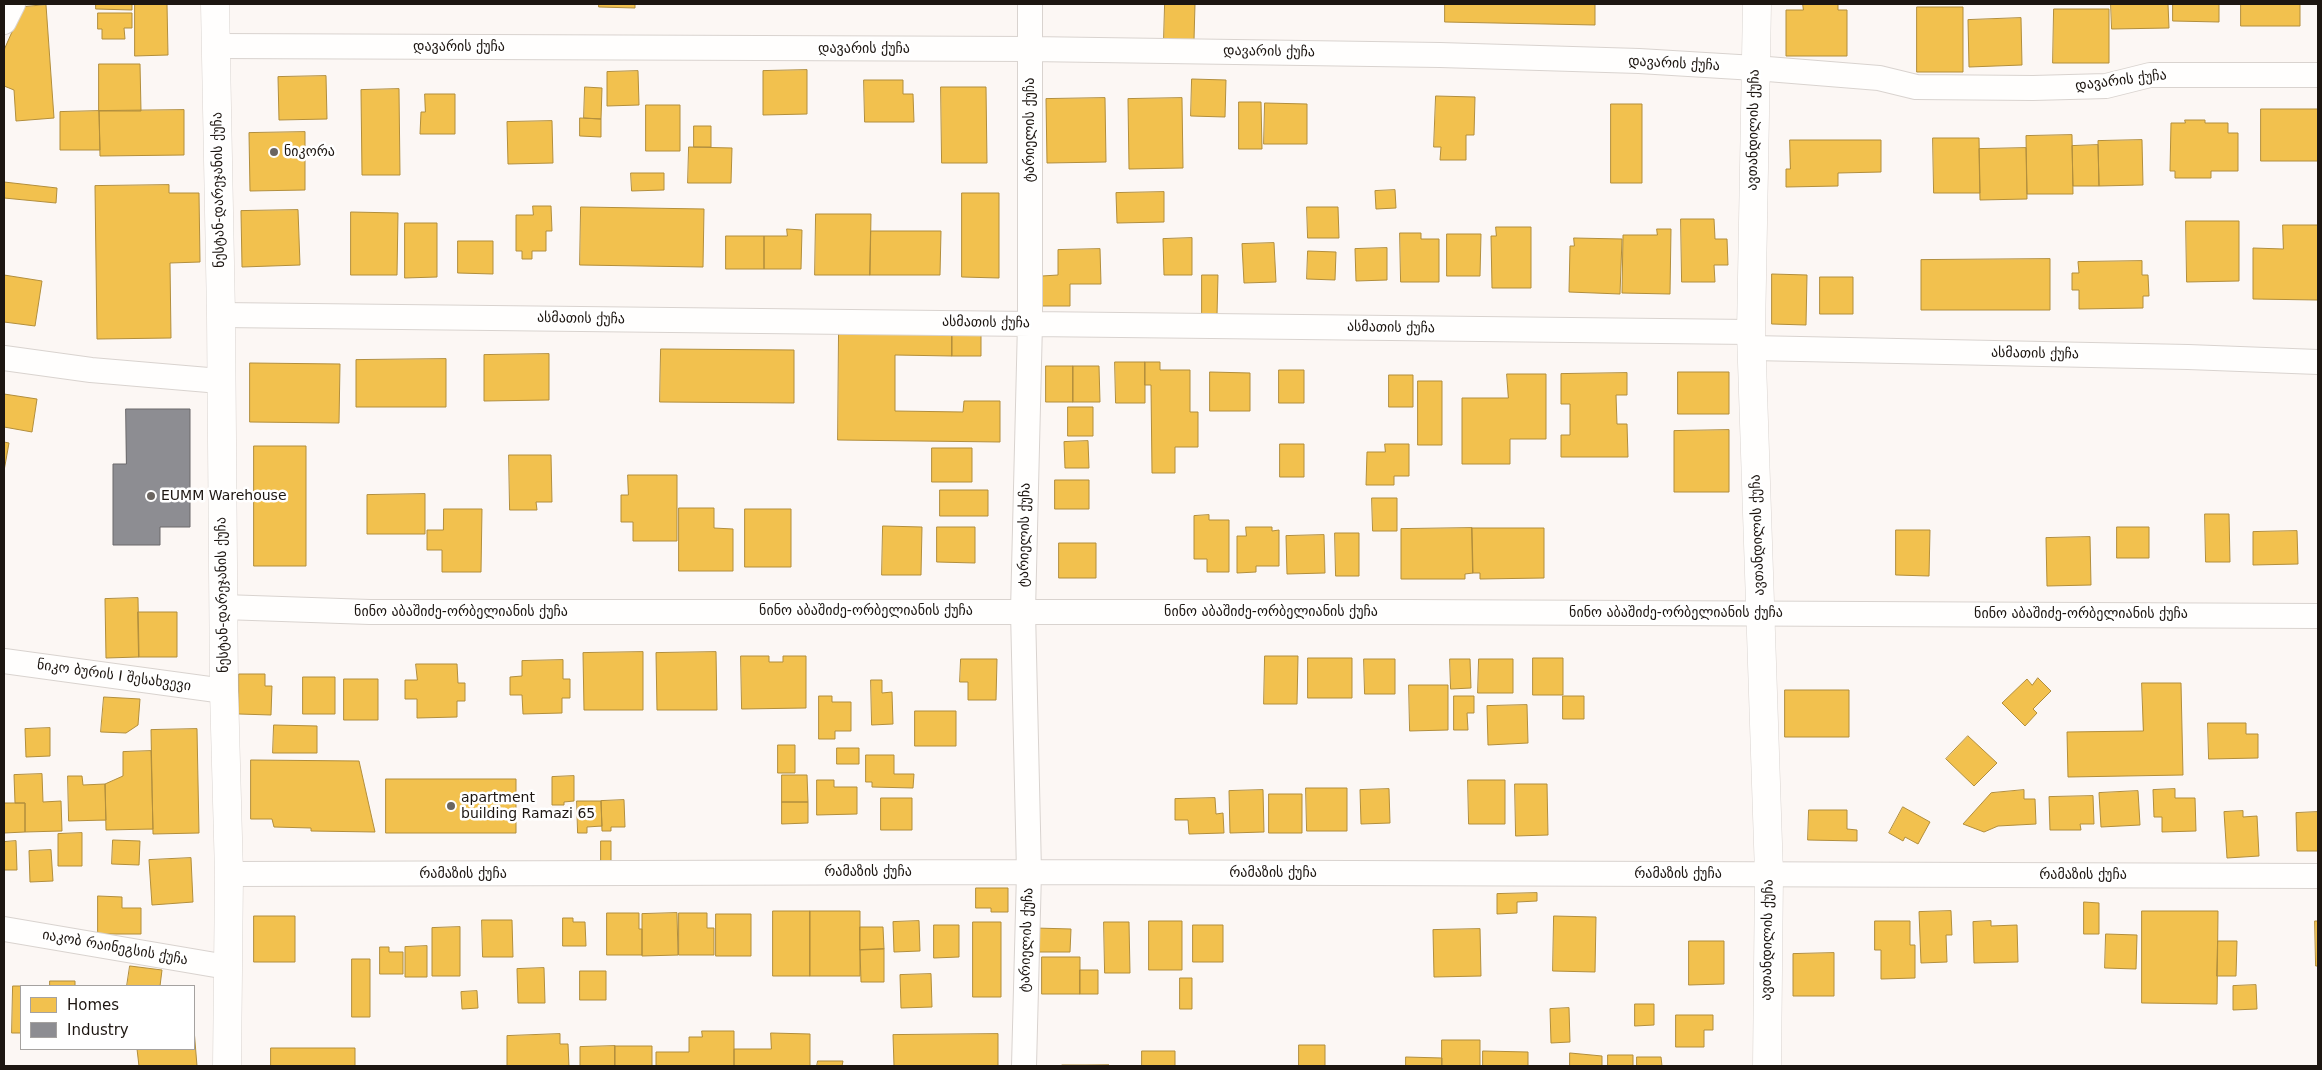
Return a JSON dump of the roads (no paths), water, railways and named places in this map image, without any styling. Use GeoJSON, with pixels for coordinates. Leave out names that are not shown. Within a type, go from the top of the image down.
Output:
{"type":"FeatureCollection","features":[{"type":"Feature","properties":{"kind":"street"},"geometry":{"type":"LineString","coordinates":[[4,22],[13,4]]}},
{"type":"Feature","properties":{"kind":"street","name":"ნესტან-დარეჯანის ქუჩა"},"geometry":{"type":"LineString","coordinates":[[215,4],[221,316],[220,380],[224,690],[229,874],[227,1066]]}},
{"type":"Feature","properties":{"kind":"street","name":"ტარიელის ქუჩა"},"geometry":{"type":"LineString","coordinates":[[1024,1066],[1029,872],[1023,611],[1030,323],[1030,4]]}},
{"type":"Feature","properties":{"kind":"street","name":"ავთანდილის ქუჩა"},"geometry":{"type":"LineString","coordinates":[[1757,4],[1751,340],[1769,874],[1767,1066]]}},
{"type":"Feature","properties":{"kind":"street","name":"დავარის ქუჩა"},"geometry":{"type":"LineString","coordinates":[[216,46],[1030,49],[1450,55],[1639,61],[1755,68],[1879,78],[1916,87],[1965,88],[2106,86],[2150,75],[2318,75]]}},
{"type":"Feature","properties":{"kind":"street","name":"ასმათის ქუჩა"},"geometry":{"type":"LineString","coordinates":[[221,316],[1030,323],[1751,340],[2318,362]]}},
{"type":"Feature","properties":{"kind":"street"},"geometry":{"type":"LineString","coordinates":[[4,358],[108,372],[220,380]]}},
{"type":"Feature","properties":{"kind":"street","name":"ნინო აბაშიძე-ორბელიანის ქუჩა"},"geometry":{"type":"LineString","coordinates":[[223,607],[370,612],[1760,612],[2318,616]]}},
{"type":"Feature","properties":{"kind":"street","name":"ნიკო ბურის I შესახვევი"},"geometry":{"type":"LineString","coordinates":[[4,661],[224,690]]}},
{"type":"Feature","properties":{"kind":"street","name":"რამაზის ქუჩა"},"geometry":{"type":"LineString","coordinates":[[229,874],[1029,872],[2318,876]]}},
{"type":"Feature","properties":{"kind":"street","name":"იაკობ რაინეგსის ქუჩა"},"geometry":{"type":"LineString","coordinates":[[4,929],[227,967]]}},
{"type":"Feature","properties":{"kind":"place","name":"ნიკორა"},"geometry":{"type":"Point","coordinates":[274,152]}},
{"type":"Feature","properties":{"kind":"place","name":"EUMM Warehouse"},"geometry":{"type":"Point","coordinates":[151,496]}},
{"type":"Feature","properties":{"kind":"place","name":"apartment building Ramazi 65"},"geometry":{"type":"Point","coordinates":[451,806]}}]}
